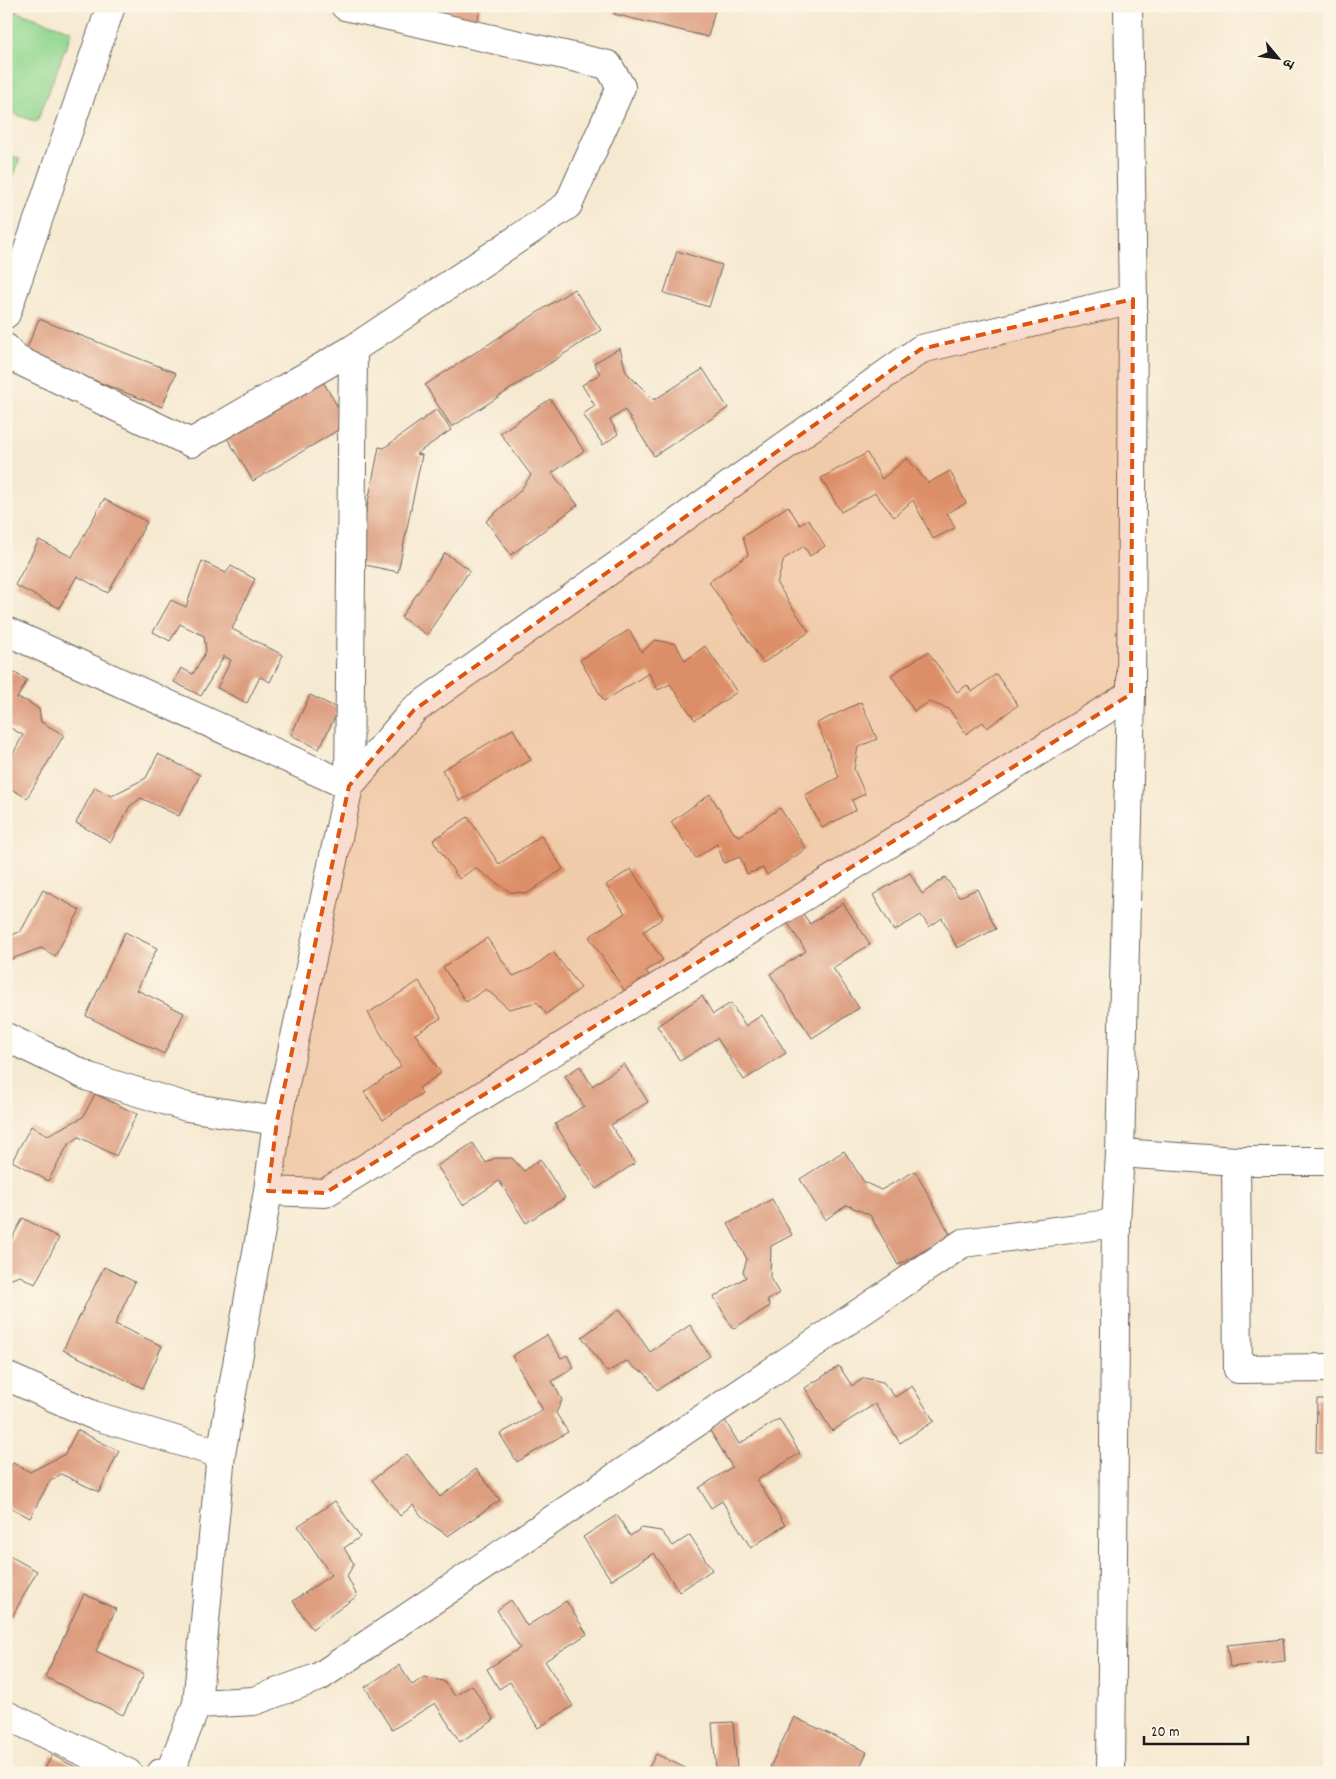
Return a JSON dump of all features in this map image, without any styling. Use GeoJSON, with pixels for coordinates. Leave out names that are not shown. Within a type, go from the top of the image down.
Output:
{"type":"FeatureCollection","features":[{"type":"Feature","properties":{"kind":"street"},"geometry":{"type":"LineString","coordinates":[[6,314],[111,6]]}},
{"type":"Feature","properties":{"kind":"street"},"geometry":{"type":"LineString","coordinates":[[6,348],[16,359],[191,443],[353,349],[568,204],[621,88],[608,65],[345,6]]}},
{"type":"Feature","properties":{"kind":"street"},"geometry":{"type":"LineString","coordinates":[[1110,1773],[1116,1224],[1120,1153],[1131,694],[1133,299],[1128,6]]}},
{"type":"Feature","properties":{"kind":"street"},"geometry":{"type":"LineString","coordinates":[[349,786],[414,710],[921,349],[1133,299]]}},
{"type":"Feature","properties":{"kind":"street"},"geometry":{"type":"LineString","coordinates":[[168,1771],[197,1704],[221,1454],[268,1191],[277,1121],[349,786],[353,349]]}},
{"type":"Feature","properties":{"kind":"street"},"geometry":{"type":"LineString","coordinates":[[6,631],[349,786]]}},
{"type":"Feature","properties":{"kind":"street"},"geometry":{"type":"LineString","coordinates":[[268,1191],[325,1193],[1131,694]]}},
{"type":"Feature","properties":{"kind":"street"},"geometry":{"type":"LineString","coordinates":[[6,1036],[89,1077],[187,1107],[277,1121]]}},
{"type":"Feature","properties":{"kind":"street"},"geometry":{"type":"LineString","coordinates":[[1120,1153],[1236,1161],[1330,1161]]}},
{"type":"Feature","properties":{"kind":"street"},"geometry":{"type":"LineString","coordinates":[[1236,1161],[1238,1369],[1330,1368]]}},
{"type":"Feature","properties":{"kind":"street"},"geometry":{"type":"LineString","coordinates":[[197,1704],[254,1701],[320,1678],[963,1243],[1116,1224]]}},
{"type":"Feature","properties":{"kind":"street"},"geometry":{"type":"LineString","coordinates":[[6,1376],[93,1416],[221,1454]]}},
{"type":"Feature","properties":{"kind":"street"},"geometry":{"type":"LineString","coordinates":[[6,1715],[128,1773]]}},
{"type":"Feature","properties":{"kind":"highlighted area"},"geometry":{"type":"Polygon","coordinates":[[[1133,299],[1131,694],[325,1193],[268,1191],[277,1121],[349,786],[414,710],[921,349],[1133,299]]]}},
{"type":"Feature","properties":{"kind":"green space"},"geometry":{"type":"Polygon","coordinates":[[[6,8],[72,31],[37,122],[6,111],[6,8]]]}},
{"type":"Feature","properties":{"kind":"green space"},"geometry":{"type":"Polygon","coordinates":[[[6,154],[20,159],[6,196],[6,154]]]}},
{"type":"Feature","properties":{"kind":"building"},"geometry":{"type":"Polygon","coordinates":[[[409,6],[481,6],[477,23],[409,6]]]}},
{"type":"Feature","properties":{"kind":"building"},"geometry":{"type":"Polygon","coordinates":[[[616,6],[716,6],[708,37],[614,14],[616,6]]]}},
{"type":"Feature","properties":{"kind":"building"},"geometry":{"type":"Polygon","coordinates":[[[677,251],[722,265],[709,307],[664,293],[677,251]]]}},
{"type":"Feature","properties":{"kind":"building"},"geometry":{"type":"Polygon","coordinates":[[[574,289],[601,330],[452,427],[425,385],[574,289]]]}},
{"type":"Feature","properties":{"kind":"building"},"geometry":{"type":"Polygon","coordinates":[[[39,319],[176,373],[162,407],[25,353],[39,319]]]}},
{"type":"Feature","properties":{"kind":"building"},"geometry":{"type":"Polygon","coordinates":[[[620,348],[626,372],[654,400],[703,369],[728,408],[654,456],[625,410],[610,420],[618,434],[603,445],[583,414],[595,406],[582,385],[600,374],[594,363],[620,348]]]}},
{"type":"Feature","properties":{"kind":"building"},"geometry":{"type":"Polygon","coordinates":[[[319,375],[348,424],[253,481],[224,433],[319,375]]]}},
{"type":"Feature","properties":{"kind":"building"},"geometry":{"type":"Polygon","coordinates":[[[550,399],[584,451],[552,473],[578,505],[511,555],[486,521],[520,491],[531,475],[500,433],[550,399]]]}},
{"type":"Feature","properties":{"kind":"building"},"geometry":{"type":"Polygon","coordinates":[[[437,409],[451,430],[416,454],[422,455],[398,572],[356,563],[379,447],[384,448],[437,409]]]}},
{"type":"Feature","properties":{"kind":"building"},"geometry":{"type":"Polygon","coordinates":[[[867,453],[882,479],[907,458],[928,483],[950,471],[966,503],[947,513],[955,528],[933,539],[913,500],[894,517],[875,493],[841,512],[821,478],[867,453]]]}},
{"type":"Feature","properties":{"kind":"building"},"geometry":{"type":"Polygon","coordinates":[[[104,499],[147,522],[108,593],[77,576],[59,608],[15,585],[39,540],[72,557],[104,499]]]}},
{"type":"Feature","properties":{"kind":"building"},"geometry":{"type":"Polygon","coordinates":[[[788,506],[800,525],[808,519],[825,546],[810,556],[804,546],[784,559],[777,584],[809,632],[763,663],[709,582],[748,555],[743,537],[788,506]]]}},
{"type":"Feature","properties":{"kind":"building"},"geometry":{"type":"Polygon","coordinates":[[[445,553],[470,570],[427,635],[401,617],[445,553]]]}},
{"type":"Feature","properties":{"kind":"building"},"geometry":{"type":"Polygon","coordinates":[[[202,561],[226,573],[231,566],[255,579],[232,629],[283,655],[270,682],[260,677],[247,703],[217,688],[231,660],[224,656],[201,696],[174,682],[181,668],[193,674],[206,651],[204,636],[180,624],[170,641],[153,632],[171,600],[186,607],[202,561]]]}},
{"type":"Feature","properties":{"kind":"building"},"geometry":{"type":"Polygon","coordinates":[[[629,630],[642,652],[655,640],[676,644],[685,661],[705,646],[737,692],[695,720],[670,684],[658,690],[649,673],[604,701],[580,660],[629,630]]]}},
{"type":"Feature","properties":{"kind":"building"},"geometry":{"type":"Polygon","coordinates":[[[928,652],[957,692],[967,685],[972,692],[996,674],[1018,705],[987,728],[983,722],[966,734],[949,709],[929,702],[914,711],[891,675],[928,652]]]}},
{"type":"Feature","properties":{"kind":"building"},"geometry":{"type":"Polygon","coordinates":[[[6,668],[27,680],[17,698],[27,701],[39,709],[41,722],[64,735],[27,798],[6,786],[6,767],[23,735],[7,726],[6,668]]]}},
{"type":"Feature","properties":{"kind":"building"},"geometry":{"type":"Polygon","coordinates":[[[310,695],[339,709],[319,749],[291,735],[310,695]]]}},
{"type":"Feature","properties":{"kind":"building"},"geometry":{"type":"Polygon","coordinates":[[[861,702],[877,739],[858,747],[854,769],[865,794],[852,800],[856,810],[822,828],[805,795],[839,777],[817,723],[861,702]]]}},
{"type":"Feature","properties":{"kind":"building"},"geometry":{"type":"Polygon","coordinates":[[[513,729],[531,760],[460,801],[442,770],[513,729]]]}},
{"type":"Feature","properties":{"kind":"building"},"geometry":{"type":"Polygon","coordinates":[[[158,754],[200,775],[179,816],[141,798],[130,806],[111,842],[76,823],[95,787],[111,796],[146,778],[158,754]]]}},
{"type":"Feature","properties":{"kind":"building"},"geometry":{"type":"Polygon","coordinates":[[[710,794],[734,833],[740,836],[780,808],[806,849],[767,875],[763,868],[747,874],[740,857],[724,863],[717,844],[696,858],[671,822],[710,794]]]}},
{"type":"Feature","properties":{"kind":"building"},"geometry":{"type":"Polygon","coordinates":[[[468,817],[499,864],[541,836],[563,869],[528,893],[510,892],[475,868],[459,879],[433,840],[468,817]]]}},
{"type":"Feature","properties":{"kind":"building"},"geometry":{"type":"Polygon","coordinates":[[[631,869],[663,918],[643,932],[663,960],[646,971],[654,982],[630,999],[589,937],[625,913],[606,885],[631,869]]]}},
{"type":"Feature","properties":{"kind":"building"},"geometry":{"type":"Polygon","coordinates":[[[910,873],[922,894],[945,877],[959,897],[977,889],[996,929],[957,948],[942,918],[929,927],[921,915],[894,931],[873,895],[910,873]]]}},
{"type":"Feature","properties":{"kind":"building"},"geometry":{"type":"Polygon","coordinates":[[[43,890],[80,910],[55,956],[41,948],[6,961],[6,932],[12,935],[21,931],[43,890]]]}},
{"type":"Feature","properties":{"kind":"building"},"geometry":{"type":"Polygon","coordinates":[[[843,903],[870,944],[833,968],[859,1008],[812,1038],[770,974],[806,951],[785,919],[800,909],[810,924],[843,903]]]}},
{"type":"Feature","properties":{"kind":"building"},"geometry":{"type":"Polygon","coordinates":[[[125,932],[157,948],[137,990],[184,1013],[164,1054],[86,1016],[125,932]]]}},
{"type":"Feature","properties":{"kind":"building"},"geometry":{"type":"Polygon","coordinates":[[[487,938],[513,976],[532,968],[553,952],[581,988],[546,1014],[537,1002],[509,1009],[486,989],[466,1002],[443,967],[487,938]]]}},
{"type":"Feature","properties":{"kind":"building"},"geometry":{"type":"Polygon","coordinates":[[[419,981],[441,1018],[415,1034],[441,1073],[419,1088],[422,1093],[383,1120],[364,1092],[401,1066],[368,1013],[419,981]]]}},
{"type":"Feature","properties":{"kind":"building"},"geometry":{"type":"Polygon","coordinates":[[[702,996],[713,1014],[731,1003],[745,1026],[762,1015],[786,1053],[744,1080],[717,1038],[680,1061],[657,1026],[702,996]]]}},
{"type":"Feature","properties":{"kind":"building"},"geometry":{"type":"Polygon","coordinates":[[[624,1064],[648,1102],[611,1125],[635,1163],[596,1189],[555,1124],[584,1106],[565,1076],[580,1066],[592,1086],[624,1064]]]}},
{"type":"Feature","properties":{"kind":"building"},"geometry":{"type":"Polygon","coordinates":[[[95,1094],[137,1114],[116,1156],[79,1137],[68,1145],[48,1181],[12,1161],[31,1126],[48,1135],[83,1117],[95,1094]]]}},
{"type":"Feature","properties":{"kind":"building"},"geometry":{"type":"Polygon","coordinates":[[[473,1143],[486,1163],[495,1158],[512,1158],[524,1171],[540,1159],[565,1198],[526,1223],[499,1181],[463,1205],[437,1166],[473,1143]]]}},
{"type":"Feature","properties":{"kind":"building"},"geometry":{"type":"Polygon","coordinates":[[[844,1151],[864,1182],[881,1190],[915,1171],[951,1236],[898,1265],[870,1215],[847,1205],[825,1220],[800,1179],[844,1151]]]}},
{"type":"Feature","properties":{"kind":"building"},"geometry":{"type":"Polygon","coordinates":[[[772,1199],[792,1235],[771,1246],[770,1278],[779,1293],[767,1301],[770,1306],[733,1329],[714,1297],[746,1277],[743,1272],[747,1259],[728,1224],[772,1199]]]}},
{"type":"Feature","properties":{"kind":"building"},"geometry":{"type":"Polygon","coordinates":[[[23,1218],[59,1238],[35,1284],[20,1276],[6,1281],[6,1249],[23,1218]]]}},
{"type":"Feature","properties":{"kind":"building"},"geometry":{"type":"Polygon","coordinates":[[[104,1267],[135,1282],[115,1324],[162,1346],[143,1388],[63,1350],[104,1267]]]}},
{"type":"Feature","properties":{"kind":"building"},"geometry":{"type":"Polygon","coordinates":[[[620,1309],[650,1352],[690,1325],[710,1356],[657,1390],[645,1373],[636,1369],[627,1361],[607,1372],[582,1337],[620,1309]]]}},
{"type":"Feature","properties":{"kind":"building"},"geometry":{"type":"Polygon","coordinates":[[[547,1335],[561,1358],[567,1355],[574,1368],[552,1381],[562,1400],[556,1413],[568,1432],[517,1462],[500,1434],[543,1410],[512,1356],[547,1335]]]}},
{"type":"Feature","properties":{"kind":"building"},"geometry":{"type":"Polygon","coordinates":[[[839,1366],[852,1386],[864,1378],[883,1382],[895,1397],[912,1386],[934,1421],[900,1443],[875,1404],[832,1431],[805,1388],[839,1366]]]}},
{"type":"Feature","properties":{"kind":"building"},"geometry":{"type":"Polygon","coordinates":[[[1317,1399],[1330,1399],[1330,1453],[1316,1453],[1317,1399]]]}},
{"type":"Feature","properties":{"kind":"building"},"geometry":{"type":"Polygon","coordinates":[[[724,1419],[739,1444],[779,1419],[800,1453],[757,1480],[785,1525],[751,1548],[722,1501],[711,1508],[699,1488],[732,1467],[709,1429],[724,1419]]]}},
{"type":"Feature","properties":{"kind":"building"},"geometry":{"type":"Polygon","coordinates":[[[77,1430],[119,1451],[99,1492],[61,1474],[49,1482],[30,1518],[6,1505],[6,1476],[13,1463],[30,1472],[65,1454],[77,1430]]]}},
{"type":"Feature","properties":{"kind":"building"},"geometry":{"type":"Polygon","coordinates":[[[407,1454],[440,1497],[476,1469],[500,1500],[448,1536],[424,1519],[413,1505],[400,1516],[372,1480],[407,1454]]]}},
{"type":"Feature","properties":{"kind":"building"},"geometry":{"type":"Polygon","coordinates":[[[335,1501],[360,1537],[344,1548],[354,1564],[347,1576],[357,1596],[312,1629],[293,1601],[331,1575],[298,1526],[335,1501]]]}},
{"type":"Feature","properties":{"kind":"building"},"geometry":{"type":"Polygon","coordinates":[[[617,1515],[630,1536],[642,1528],[661,1531],[673,1546],[690,1535],[712,1570],[679,1592],[654,1553],[611,1580],[583,1537],[617,1515]]]}},
{"type":"Feature","properties":{"kind":"building"},"geometry":{"type":"Polygon","coordinates":[[[6,1554],[37,1571],[12,1617],[6,1613],[6,1554]]]}},
{"type":"Feature","properties":{"kind":"building"},"geometry":{"type":"Polygon","coordinates":[[[84,1594],[116,1609],[96,1651],[144,1674],[123,1715],[45,1677],[84,1594]]]}},
{"type":"Feature","properties":{"kind":"building"},"geometry":{"type":"Polygon","coordinates":[[[511,1600],[527,1626],[566,1601],[587,1634],[545,1661],[573,1706],[538,1728],[510,1682],[499,1689],[487,1669],[520,1648],[497,1610],[511,1600]]]}},
{"type":"Feature","properties":{"kind":"building"},"geometry":{"type":"Polygon","coordinates":[[[1283,1639],[1285,1661],[1230,1667],[1227,1645],[1283,1639]]]}},
{"type":"Feature","properties":{"kind":"building"},"geometry":{"type":"Polygon","coordinates":[[[399,1665],[412,1685],[424,1677],[443,1681],[455,1696],[472,1685],[494,1720],[460,1742],[435,1703],[392,1730],[365,1687],[399,1665]]]}},
{"type":"Feature","properties":{"kind":"building"},"geometry":{"type":"Polygon","coordinates":[[[794,1717],[867,1752],[857,1773],[782,1773],[770,1767],[794,1717]]]}},
{"type":"Feature","properties":{"kind":"building"},"geometry":{"type":"Polygon","coordinates":[[[733,1722],[737,1768],[716,1770],[712,1723],[733,1722]]]}},
{"type":"Feature","properties":{"kind":"building"},"geometry":{"type":"Polygon","coordinates":[[[656,1754],[696,1773],[646,1773],[656,1754]]]}},
{"type":"Feature","properties":{"kind":"building"},"geometry":{"type":"Polygon","coordinates":[[[52,1755],[87,1773],[43,1773],[52,1755]]]}}]}
